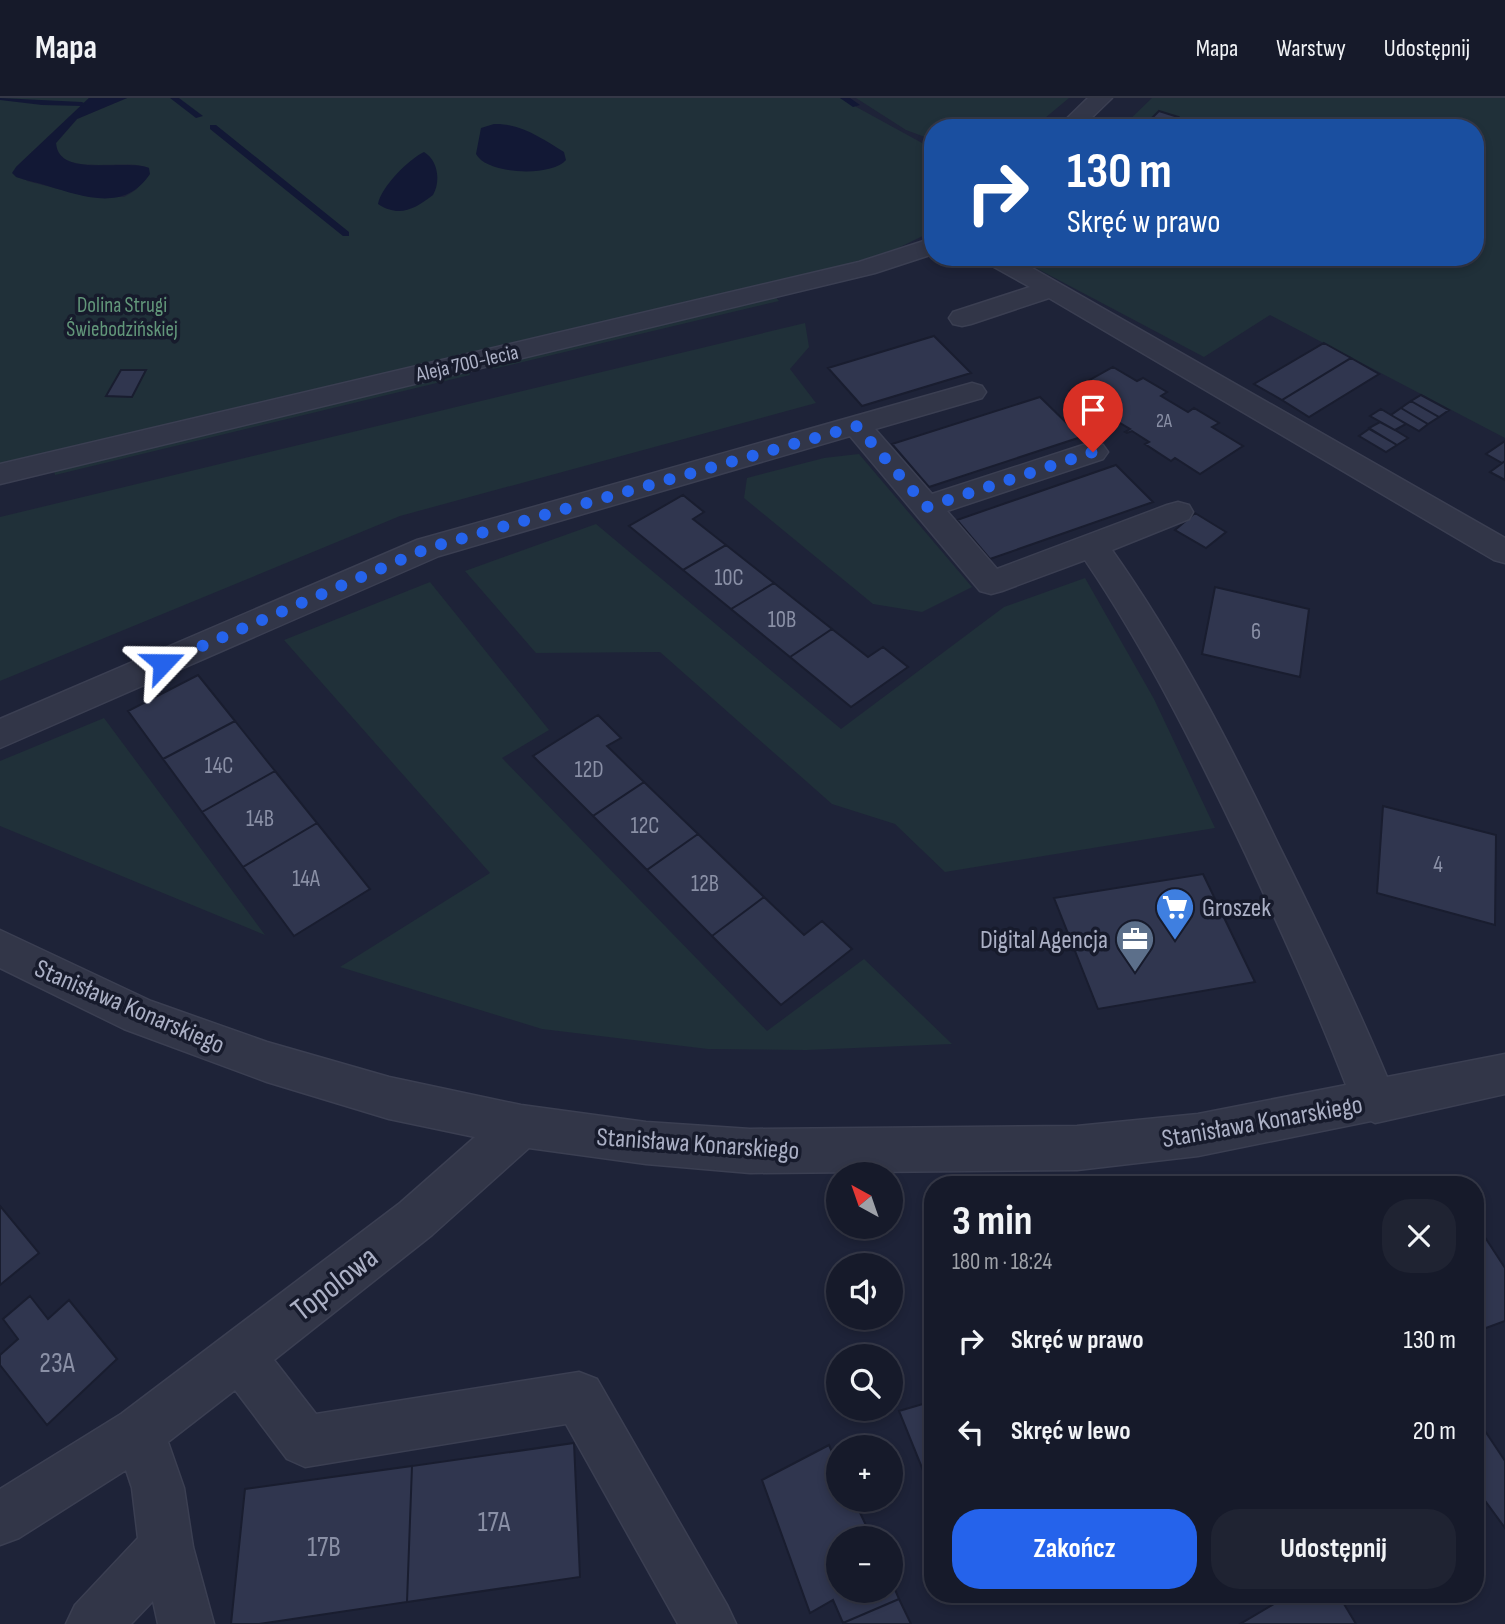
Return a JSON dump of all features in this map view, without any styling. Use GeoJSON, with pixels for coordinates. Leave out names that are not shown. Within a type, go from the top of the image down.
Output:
{"type":"FeatureCollection","features":[{"type":"Feature","properties":{"kind":"street"},"geometry":{"type":"LineString","coordinates":[[1078,119],[1101,98]]}},
{"type":"Feature","properties":{"kind":"street","name":"Aleja 700-lecia"},"geometry":{"type":"LineString","coordinates":[[0,474],[866,268],[924,249]]}},
{"type":"Feature","properties":{"kind":"street"},"geometry":{"type":"LineString","coordinates":[[1006,266],[1036,288],[1294,428],[1505,552]]}},
{"type":"Feature","properties":{"kind":"street"},"geometry":{"type":"LineString","coordinates":[[962,318],[1036,288]]}},
{"type":"Feature","properties":{"kind":"street"},"geometry":{"type":"LineString","coordinates":[[0,734],[428,548],[972,392]]}},
{"type":"Feature","properties":{"kind":"street"},"geometry":{"type":"LineString","coordinates":[[857,426],[991,583],[1178,512]]}},
{"type":"Feature","properties":{"kind":"street"},"geometry":{"type":"LineString","coordinates":[[927,507],[1093,452]]}},
{"type":"Feature","properties":{"kind":"street"},"geometry":{"type":"LineString","coordinates":[[1092,546],[1138,612],[1233,789],[1336,1004],[1375,1102]]}},
{"type":"Feature","properties":{"kind":"street","name":"Stanisława Konarskiego"},"geometry":{"type":"LineString","coordinates":[[0,948],[139,1016],[225,1048],[389,1098],[521,1126],[646,1143],[750,1151],[1077,1148],[1198,1135],[1375,1102],[1505,1074]]}},
{"type":"Feature","properties":{"kind":"street","name":"Topolowa"},"geometry":{"type":"LineString","coordinates":[[0,1519],[139,1432],[240,1356],[416,1219],[521,1126]]}},
{"type":"Feature","properties":{"kind":"street"},"geometry":{"type":"LineString","coordinates":[[240,1356],[305,1441],[579,1397],[708,1624]]}},
{"type":"Feature","properties":{"kind":"street"},"geometry":{"type":"LineString","coordinates":[[139,1432],[158,1488],[166,1547],[186,1624]]}},
{"type":"Feature","properties":{"kind":"street"},"geometry":{"type":"LineString","coordinates":[[94,1624],[166,1547]]}},
{"type":"Feature","properties":{"kind":"green space","name":"Dolina Strugi Świebodzińskiej"},"geometry":{"type":"Polygon","coordinates":[[[0,98],[89,98],[16,167],[27,181],[90,197],[124,197],[137,189],[149,168],[68,161],[60,154],[56,143],[77,119],[127,98],[840,98],[924,144],[924,235],[898,248],[857,262],[0,467],[0,98]]]}},
{"type":"Feature","properties":{"kind":"green space"},"geometry":{"type":"Polygon","coordinates":[[[856,98],[1069,98],[1044,119],[924,119],[924,137],[906,130],[856,98]]]}},
{"type":"Feature","properties":{"kind":"green space"},"geometry":{"type":"Polygon","coordinates":[[[1152,98],[1505,98],[1505,438],[1270,315],[1204,357],[1032,266],[1484,266],[1484,119],[1130,119],[1152,98]]]}},
{"type":"Feature","properties":{"kind":"green space"},"geometry":{"type":"Polygon","coordinates":[[[773,294],[779,301],[493,369],[489,362],[773,294]]]}},
{"type":"Feature","properties":{"kind":"green space"},"geometry":{"type":"Polygon","coordinates":[[[805,323],[809,347],[790,369],[816,403],[400,516],[0,681],[0,517],[805,323]]]}},
{"type":"Feature","properties":{"kind":"green space"},"geometry":{"type":"Polygon","coordinates":[[[467,366],[470,375],[55,475],[53,465],[467,366]]]}},
{"type":"Feature","properties":{"kind":"green space"},"geometry":{"type":"Polygon","coordinates":[[[859,454],[972,587],[922,612],[873,604],[744,498],[747,478],[824,458],[859,454]]]}},
{"type":"Feature","properties":{"kind":"green space"},"geometry":{"type":"Polygon","coordinates":[[[596,524],[841,729],[1004,607],[1085,578],[1154,699],[1215,828],[945,872],[895,824],[832,804],[660,652],[536,653],[465,571],[596,524]]]}},
{"type":"Feature","properties":{"kind":"green space"},"geometry":{"type":"Polygon","coordinates":[[[430,582],[549,730],[502,758],[767,1031],[864,959],[952,1044],[806,1050],[708,1049],[542,1029],[340,967],[490,873],[284,640],[430,582]]]}},
{"type":"Feature","properties":{"kind":"green space"},"geometry":{"type":"Polygon","coordinates":[[[104,718],[265,935],[0,826],[0,761],[104,718]]]}},
{"type":"Feature","properties":{"kind":"water"},"geometry":{"type":"Polygon","coordinates":[[[89,98],[127,98],[77,119],[56,143],[60,154],[68,161],[80,164],[149,168],[150,174],[140,186],[129,193],[103,198],[76,194],[16,177],[12,173],[16,167],[89,98]]]}},
{"type":"Feature","properties":{"kind":"water"},"geometry":{"type":"Polygon","coordinates":[[[494,124],[513,126],[531,133],[564,152],[566,160],[548,169],[534,171],[506,170],[482,161],[476,154],[481,128],[494,124]]]}},
{"type":"Feature","properties":{"kind":"water"},"geometry":{"type":"Polygon","coordinates":[[[424,152],[437,171],[437,184],[433,195],[407,210],[393,210],[378,204],[396,174],[424,152]]]}},
{"type":"Feature","properties":{"kind":"building"},"geometry":{"type":"Polygon","coordinates":[[[1159,111],[1178,117],[1176,119],[1151,119],[1159,111]]]}},
{"type":"Feature","properties":{"kind":"building"},"geometry":{"type":"Polygon","coordinates":[[[934,336],[971,373],[862,406],[828,368],[934,336]]]}},
{"type":"Feature","properties":{"kind":"building"},"geometry":{"type":"Polygon","coordinates":[[[1324,343],[1351,358],[1282,400],[1254,384],[1324,343]]]}},
{"type":"Feature","properties":{"kind":"building"},"geometry":{"type":"Polygon","coordinates":[[[1351,358],[1379,374],[1309,417],[1282,400],[1351,358]]]}},
{"type":"Feature","properties":{"kind":"building"},"geometry":{"type":"Polygon","coordinates":[[[1113,367],[1137,381],[1143,378],[1167,392],[1161,396],[1188,412],[1194,408],[1219,423],[1212,427],[1243,446],[1200,474],[1175,458],[1171,461],[1145,444],[1149,442],[1132,431],[1125,432],[1130,429],[1113,419],[1109,421],[1084,405],[1088,403],[1070,391],[1113,367]]]}},
{"type":"Feature","properties":{"kind":"building"},"geometry":{"type":"Polygon","coordinates":[[[121,370],[146,370],[132,397],[106,396],[121,370]]]}},
{"type":"Feature","properties":{"kind":"building"},"geometry":{"type":"Polygon","coordinates":[[[1421,395],[1449,410],[1439,417],[1411,401],[1421,395]]]}},
{"type":"Feature","properties":{"kind":"building"},"geometry":{"type":"Polygon","coordinates":[[[1040,397],[1081,437],[929,487],[892,444],[1040,397]]]}},
{"type":"Feature","properties":{"kind":"building"},"geometry":{"type":"Polygon","coordinates":[[[1411,401],[1439,417],[1428,424],[1401,408],[1411,401]]]}},
{"type":"Feature","properties":{"kind":"building"},"geometry":{"type":"Polygon","coordinates":[[[1401,408],[1428,424],[1419,431],[1391,415],[1401,408]]]}},
{"type":"Feature","properties":{"kind":"building"},"geometry":{"type":"Polygon","coordinates":[[[1381,409],[1406,424],[1395,430],[1370,416],[1381,409]]]}},
{"type":"Feature","properties":{"kind":"building"},"geometry":{"type":"Polygon","coordinates":[[[1380,422],[1408,438],[1397,445],[1369,428],[1380,422]]]}},
{"type":"Feature","properties":{"kind":"building"},"geometry":{"type":"Polygon","coordinates":[[[1369,429],[1397,445],[1386,452],[1359,436],[1369,429]]]}},
{"type":"Feature","properties":{"kind":"building"},"geometry":{"type":"Polygon","coordinates":[[[1505,441],[1505,461],[1502,463],[1486,454],[1505,441]]]}},
{"type":"Feature","properties":{"kind":"building"},"geometry":{"type":"Polygon","coordinates":[[[1505,461],[1505,480],[1490,472],[1505,461]]]}},
{"type":"Feature","properties":{"kind":"building"},"geometry":{"type":"Polygon","coordinates":[[[1116,465],[1153,502],[990,559],[957,520],[1116,465]]]}},
{"type":"Feature","properties":{"kind":"building"},"geometry":{"type":"Polygon","coordinates":[[[683,495],[704,512],[693,519],[726,545],[683,570],[629,526],[683,495]]]}},
{"type":"Feature","properties":{"kind":"building"},"geometry":{"type":"Polygon","coordinates":[[[1195,513],[1226,532],[1206,548],[1175,530],[1195,513]]]}},
{"type":"Feature","properties":{"kind":"building"},"geometry":{"type":"Polygon","coordinates":[[[726,545],[774,583],[731,609],[683,570],[726,545]]]}},
{"type":"Feature","properties":{"kind":"building"},"geometry":{"type":"Polygon","coordinates":[[[774,583],[832,629],[790,657],[731,609],[774,583]]]}},
{"type":"Feature","properties":{"kind":"building"},"geometry":{"type":"Polygon","coordinates":[[[1215,587],[1309,609],[1300,677],[1202,654],[1215,587]]]}},
{"type":"Feature","properties":{"kind":"building"},"geometry":{"type":"Polygon","coordinates":[[[832,629],[868,657],[883,647],[908,667],[851,707],[790,657],[832,629]]]}},
{"type":"Feature","properties":{"kind":"building"},"geometry":{"type":"Polygon","coordinates":[[[198,675],[235,721],[163,759],[128,711],[198,675]]]}},
{"type":"Feature","properties":{"kind":"building"},"geometry":{"type":"Polygon","coordinates":[[[598,715],[621,738],[607,746],[644,782],[593,816],[533,756],[598,715]]]}},
{"type":"Feature","properties":{"kind":"building"},"geometry":{"type":"Polygon","coordinates":[[[235,721],[275,771],[202,812],[163,759],[235,721]]]}},
{"type":"Feature","properties":{"kind":"building"},"geometry":{"type":"Polygon","coordinates":[[[275,771],[317,823],[243,867],[202,812],[275,771]]]}},
{"type":"Feature","properties":{"kind":"building"},"geometry":{"type":"Polygon","coordinates":[[[644,782],[698,834],[647,870],[593,816],[644,782]]]}},
{"type":"Feature","properties":{"kind":"building"},"geometry":{"type":"Polygon","coordinates":[[[1383,806],[1496,835],[1495,925],[1377,893],[1383,806]]]}},
{"type":"Feature","properties":{"kind":"building"},"geometry":{"type":"Polygon","coordinates":[[[317,823],[370,889],[294,936],[243,867],[317,823]]]}},
{"type":"Feature","properties":{"kind":"building"},"geometry":{"type":"Polygon","coordinates":[[[698,834],[764,897],[712,936],[647,870],[698,834]]]}},
{"type":"Feature","properties":{"kind":"building"},"geometry":{"type":"Polygon","coordinates":[[[1203,874],[1255,982],[1098,1009],[1054,898],[1203,874]]]}},
{"type":"Feature","properties":{"kind":"building"},"geometry":{"type":"Polygon","coordinates":[[[764,897],[804,935],[822,921],[852,949],[781,1005],[712,936],[764,897]]]}},
{"type":"Feature","properties":{"kind":"building"},"geometry":{"type":"Polygon","coordinates":[[[0,1206],[39,1253],[0,1285],[0,1206]]]}},
{"type":"Feature","properties":{"kind":"building"},"geometry":{"type":"Polygon","coordinates":[[[1484,1236],[1505,1268],[1505,1321],[1484,1329],[1484,1236]]]}},
{"type":"Feature","properties":{"kind":"building"},"geometry":{"type":"Polygon","coordinates":[[[30,1296],[48,1319],[69,1300],[117,1359],[47,1425],[0,1365],[0,1355],[18,1339],[3,1319],[30,1296]]]}},
{"type":"Feature","properties":{"kind":"building"},"geometry":{"type":"Polygon","coordinates":[[[924,1404],[924,1473],[903,1421],[903,1410],[924,1404]]]}},
{"type":"Feature","properties":{"kind":"building"},"geometry":{"type":"Polygon","coordinates":[[[1484,1430],[1505,1461],[1505,1528],[1484,1499],[1484,1430]]]}},
{"type":"Feature","properties":{"kind":"building"},"geometry":{"type":"Polygon","coordinates":[[[574,1443],[580,1577],[407,1602],[412,1466],[574,1443]]]}},
{"type":"Feature","properties":{"kind":"building"},"geometry":{"type":"Polygon","coordinates":[[[826,1447],[826,1512],[860,1512],[866,1526],[826,1526],[828,1603],[810,1613],[762,1480],[826,1447]]]}},
{"type":"Feature","properties":{"kind":"building"},"geometry":{"type":"Polygon","coordinates":[[[412,1466],[407,1602],[259,1624],[231,1624],[245,1489],[412,1466]]]}},
{"type":"Feature","properties":{"kind":"building"},"geometry":{"type":"Polygon","coordinates":[[[834,1603],[890,1603],[843,1623],[834,1603]]]}},
{"type":"Feature","properties":{"kind":"building"},"geometry":{"type":"Polygon","coordinates":[[[890,1603],[901,1603],[911,1624],[843,1624],[890,1603]]]}},
{"type":"Feature","properties":{"kind":"building"},"geometry":{"type":"Polygon","coordinates":[[[1276,1603],[1343,1603],[1356,1624],[1240,1624],[1276,1603]]]}},
{"type":"Feature","properties":{"kind":"waterway"},"geometry":{"type":"LineString","coordinates":[[0,98],[42,103]]}},
{"type":"Feature","properties":{"kind":"waterway"},"geometry":{"type":"LineString","coordinates":[[174,98],[199,116]]}},
{"type":"Feature","properties":{"kind":"waterway"},"geometry":{"type":"LineString","coordinates":[[844,98],[856,105]]}},
{"type":"Feature","properties":{"kind":"waterway"},"geometry":{"type":"LineString","coordinates":[[45,103],[82,104]]}},
{"type":"Feature","properties":{"kind":"waterway"},"geometry":{"type":"LineString","coordinates":[[213,127],[346,234]]}},
{"type":"Feature","properties":{"kind":"place","name":"Groszek"},"geometry":{"type":"Point","coordinates":[1175,941]}},
{"type":"Feature","properties":{"kind":"place","name":"Digital Agencja"},"geometry":{"type":"Point","coordinates":[1135,973]}},
{"type":"Feature","properties":{"kind":"route"},"geometry":{"type":"LineString","coordinates":[[163,663],[428,548],[857,426],[927,507],[1093,452]]}}]}
